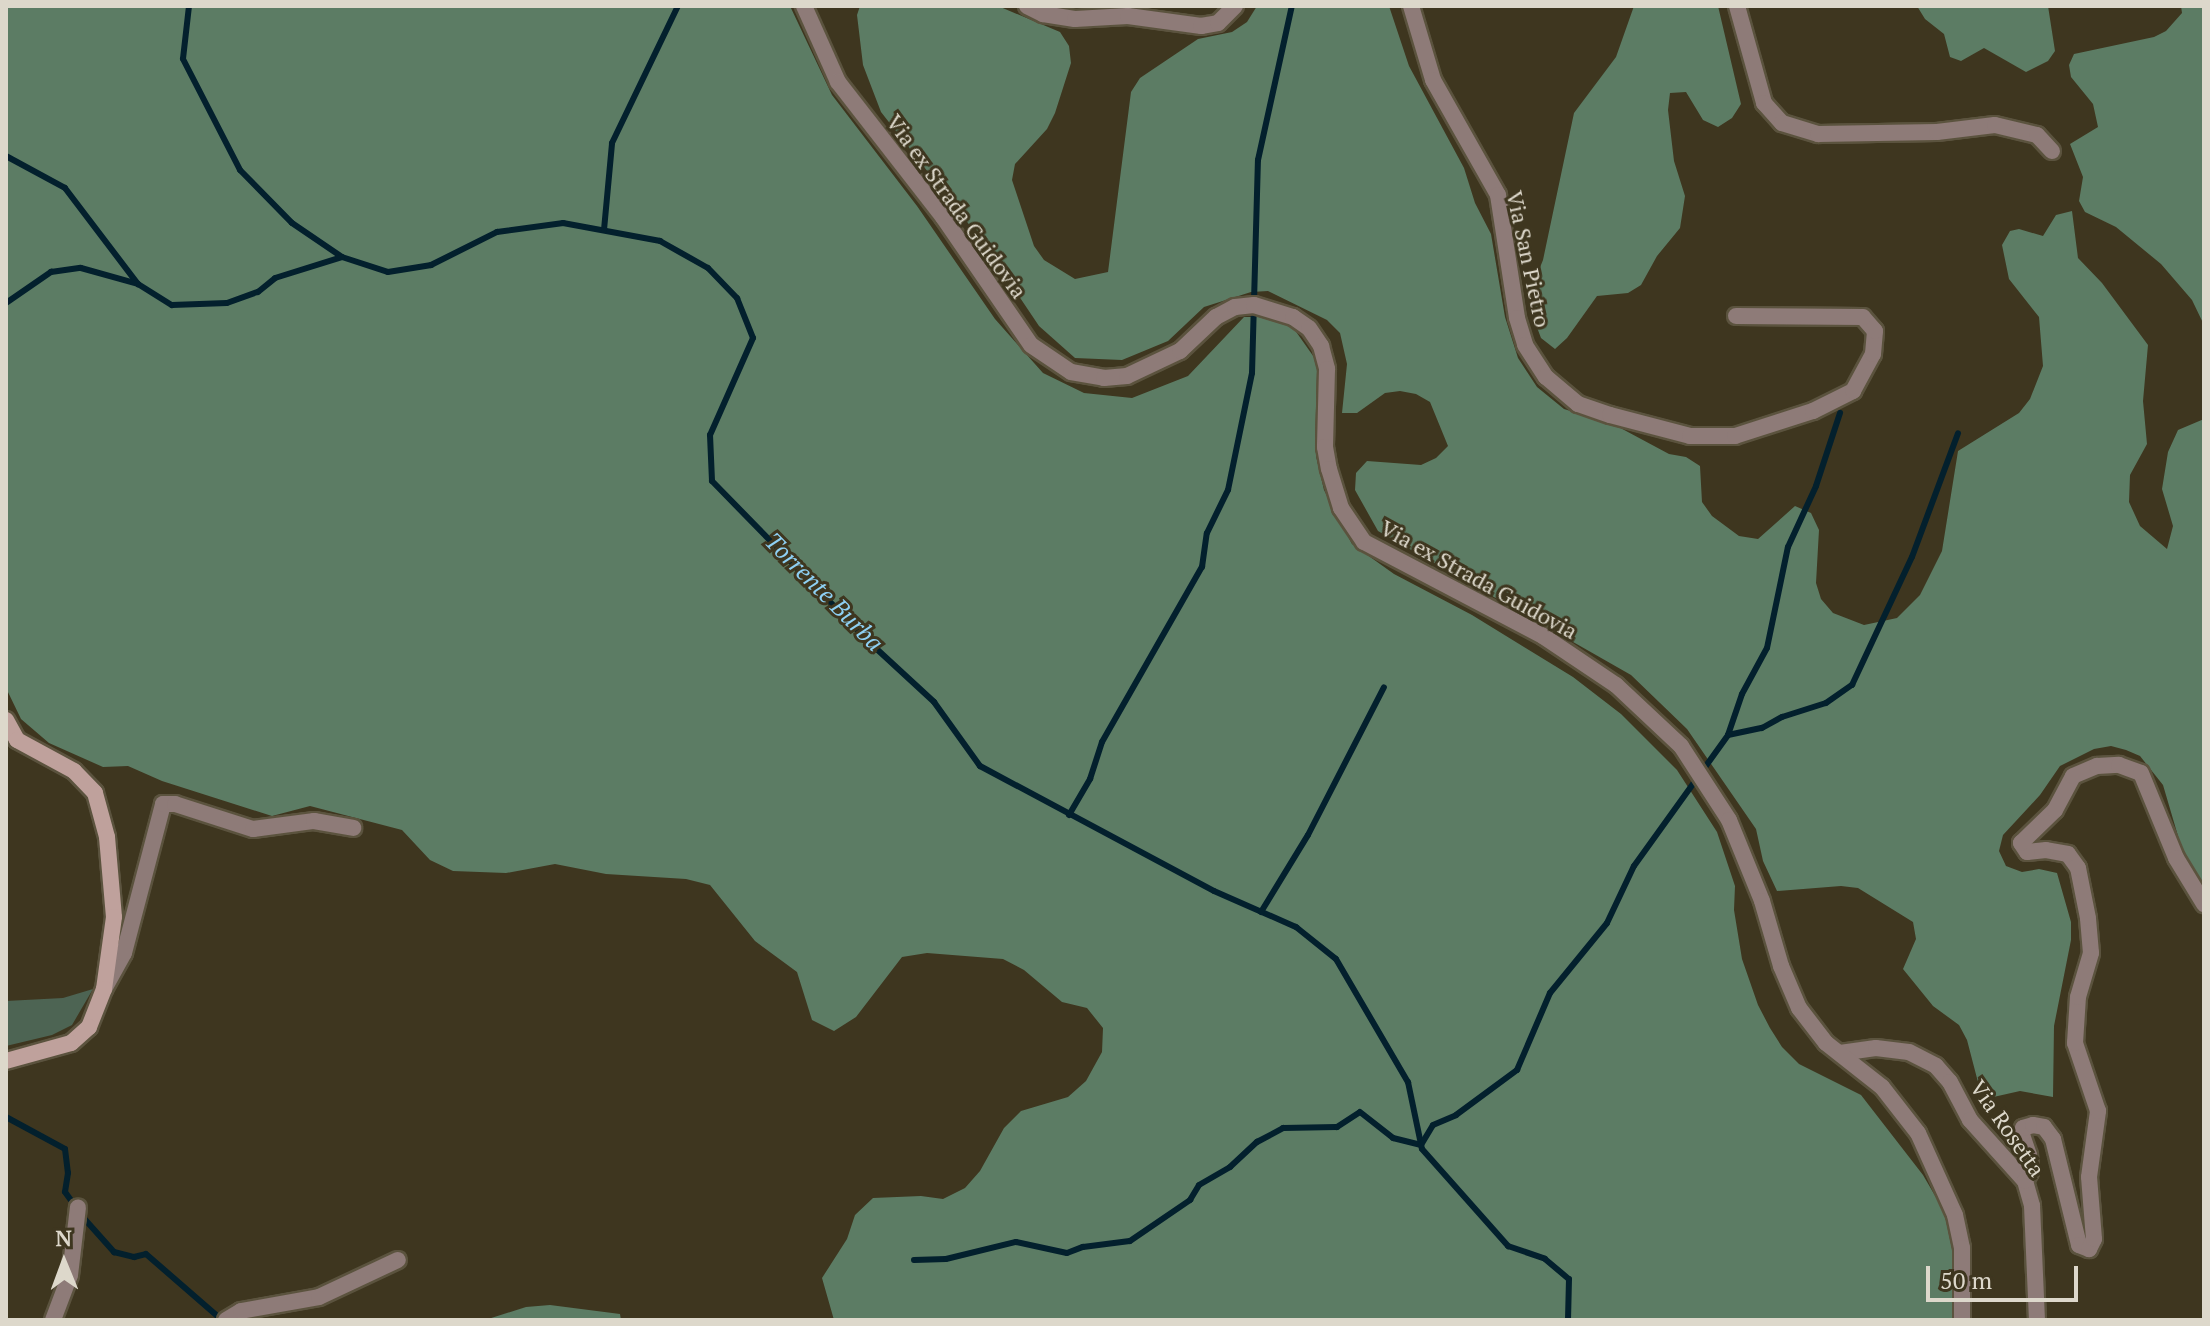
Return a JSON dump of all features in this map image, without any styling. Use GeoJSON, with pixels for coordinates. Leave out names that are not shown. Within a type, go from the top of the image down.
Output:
{"type":"FeatureCollection","features":[{"type":"Feature","properties":{"kind":"main road"},"geometry":{"type":"LineString","coordinates":[[6,720],[17,740],[74,771],[95,793],[107,837],[114,897],[111,948],[104,989],[95,1017],[71,1043],[6,1061]]}},
{"type":"Feature","properties":{"kind":"street","name":"Via ex Strada Guidovia"},"geometry":{"type":"LineString","coordinates":[[804,6],[838,82],[943,217],[1031,345],[1071,372],[1104,378],[1127,376],[1180,351],[1216,317],[1235,307],[1254,305],[1293,317],[1309,328],[1321,346],[1327,369],[1325,447],[1329,469],[1341,508],[1364,542],[1543,636],[1616,685],[1681,746],[1729,820],[1762,901],[1781,966],[1799,1008],[1811,1027],[1882,1087],[1918,1133],[1955,1215],[1962,1248],[1962,1320]]}},
{"type":"Feature","properties":{"kind":"street"},"geometry":{"type":"LineString","coordinates":[[1027,6],[1043,14],[1075,19],[1128,16],[1201,26],[1218,23],[1235,6]]}},
{"type":"Feature","properties":{"kind":"street","name":"Via San Pietro"},"geometry":{"type":"LineString","coordinates":[[1411,6],[1433,80],[1498,195],[1517,318],[1525,345],[1546,377],[1578,404],[1610,415],[1690,436],[1735,436],[1813,411],[1853,391],[1873,354],[1875,331],[1863,317],[1736,316]]}},
{"type":"Feature","properties":{"kind":"street"},"geometry":{"type":"LineString","coordinates":[[1737,6],[1764,103],[1782,123],[1818,134],[1937,132],[1995,125],[2037,135],[2052,151]]}},
{"type":"Feature","properties":{"kind":"street"},"geometry":{"type":"LineString","coordinates":[[2025,1181],[2030,1172],[2023,1128],[2033,1125],[2044,1127],[2053,1139],[2079,1245],[2089,1249],[2094,1239],[2089,1177],[2098,1111],[2075,1043],[2078,997],[2091,953],[2088,918],[2078,868],[2068,854],[2046,850],[2027,852],[2021,843],[2055,810],[2073,776],[2097,766],[2119,765],[2141,773],[2176,858],[2204,904]]}},
{"type":"Feature","properties":{"kind":"street"},"geometry":{"type":"LineString","coordinates":[[104,989],[124,953],[163,804],[175,804],[253,829],[314,821],[353,828]]}},
{"type":"Feature","properties":{"kind":"street","name":"Via Rosetta"},"geometry":{"type":"LineString","coordinates":[[1840,1053],[1876,1048],[1909,1052],[1936,1066],[1950,1082],[1970,1120],[2025,1181],[2032,1206],[2037,1320]]}},
{"type":"Feature","properties":{"kind":"street"},"geometry":{"type":"LineString","coordinates":[[53,1320],[70,1275],[78,1207]]}},
{"type":"Feature","properties":{"kind":"street"},"geometry":{"type":"LineString","coordinates":[[226,1320],[241,1311],[319,1297],[398,1260]]}},
{"type":"Feature","properties":{"kind":"green space"},"geometry":{"type":"Polygon","coordinates":[[[6,6],[790,6],[832,95],[917,206],[995,319],[1043,373],[1084,393],[1132,398],[1188,376],[1244,317],[1273,317],[1292,326],[1316,360],[1320,375],[1316,456],[1324,490],[1352,544],[1394,574],[1472,615],[1573,677],[1621,714],[1677,770],[1717,832],[1735,886],[1734,910],[1742,959],[1758,1005],[1770,1028],[1782,1047],[1799,1064],[1861,1095],[1923,1175],[1951,1223],[1957,1320],[834,1320],[822,1278],[847,1239],[855,1215],[873,1198],[921,1196],[943,1199],[965,1188],[980,1171],[1004,1128],[1021,1111],[1068,1097],[1086,1081],[1102,1052],[1103,1028],[1087,1008],[1062,1002],[1024,970],[1003,959],[927,953],[902,957],[856,1017],[834,1031],[812,1020],[797,972],[755,941],[710,885],[686,879],[606,874],[555,864],[506,873],[453,871],[430,860],[402,830],[310,806],[272,816],[162,781],[128,766],[103,767],[49,743],[21,719],[6,688],[6,6]]]}},
{"type":"Feature","properties":{"kind":"green space"},"geometry":{"type":"Polygon","coordinates":[[[860,6],[998,6],[1060,32],[1069,46],[1071,63],[1055,113],[1047,129],[1015,164],[1012,180],[1034,246],[1044,260],[1075,279],[1108,272],[1131,92],[1140,78],[1198,39],[1232,32],[1247,22],[1257,6],[1389,6],[1409,66],[1464,168],[1475,203],[1491,234],[1505,317],[1518,358],[1537,387],[1564,409],[1613,424],[1669,454],[1686,457],[1700,466],[1702,502],[1712,516],[1739,536],[1758,539],[1795,506],[1811,513],[1819,530],[1816,583],[1821,599],[1833,613],[1864,625],[1897,618],[1920,595],[1942,551],[1958,451],[2019,413],[2030,399],[2043,366],[2039,317],[2009,279],[2002,245],[2010,231],[2019,229],[2043,236],[2056,215],[2072,211],[2078,258],[2102,283],[2148,345],[2143,401],[2147,444],[2130,475],[2129,502],[2140,526],[2167,549],[2173,526],[2162,489],[2168,452],[2178,430],[2204,419],[2204,895],[2183,853],[2163,785],[2140,756],[2126,750],[2111,746],[2094,749],[2060,766],[2040,795],[2003,835],[1999,851],[2006,866],[2022,872],[2039,869],[2057,873],[2071,922],[2071,940],[2054,1026],[2053,1097],[2020,1091],[1989,1098],[1979,1086],[1967,1040],[1959,1025],[1933,1006],[1903,969],[1916,939],[1913,922],[1858,888],[1841,886],[1777,891],[1763,861],[1756,829],[1687,729],[1631,675],[1378,531],[1355,490],[1356,473],[1367,461],[1421,465],[1436,458],[1448,446],[1430,402],[1416,394],[1400,391],[1385,393],[1357,413],[1342,413],[1347,364],[1340,333],[1327,320],[1268,291],[1251,292],[1204,307],[1168,341],[1122,360],[1075,358],[1039,326],[982,241],[881,112],[863,65],[857,15],[860,6]]]}},
{"type":"Feature","properties":{"kind":"green space"},"geometry":{"type":"Polygon","coordinates":[[[1634,6],[1718,6],[1741,104],[1732,118],[1718,127],[1703,120],[1686,92],[1670,93],[1668,110],[1674,161],[1685,196],[1680,228],[1657,256],[1641,285],[1628,293],[1597,296],[1567,338],[1555,349],[1541,338],[1530,309],[1530,292],[1543,260],[1574,113],[1616,57],[1634,6]]]}},
{"type":"Feature","properties":{"kind":"green space"},"geometry":{"type":"Polygon","coordinates":[[[1917,6],[2048,6],[2055,51],[2048,61],[2026,72],[1984,48],[1961,61],[1950,57],[1944,34],[1925,19],[1917,6]]]}},
{"type":"Feature","properties":{"kind":"green space"},"geometry":{"type":"Polygon","coordinates":[[[2181,6],[2204,6],[2204,325],[2192,300],[2161,264],[2116,227],[2085,212],[2079,201],[2083,177],[2070,144],[2098,127],[2093,104],[2071,77],[2069,65],[2074,54],[2154,37],[2166,31],[2182,13],[2181,6]]]}},
{"type":"Feature","properties":{"kind":"green space"},"geometry":{"type":"Polygon","coordinates":[[[93,989],[72,1025],[52,1035],[6,1046],[6,1001],[63,998],[93,989]]]}},
{"type":"Feature","properties":{"kind":"green space"},"geometry":{"type":"Polygon","coordinates":[[[550,1305],[620,1314],[621,1320],[485,1320],[526,1307],[550,1305]]]}},
{"type":"Feature","properties":{"kind":"waterway","name":"Torrente Burba"},"geometry":{"type":"LineString","coordinates":[[189,6],[183,59],[240,170],[292,223],[342,257],[388,272],[431,265],[497,232],[563,223],[660,241],[708,268],[737,298],[753,338],[710,435],[712,481],[868,641],[934,702],[980,766],[1214,891],[1296,927],[1336,959],[1408,1082],[1422,1149],[1508,1246],[1545,1259],[1569,1279],[1568,1320]]}},
{"type":"Feature","properties":{"kind":"waterway"},"geometry":{"type":"LineString","coordinates":[[604,230],[612,143],[678,6]]}},
{"type":"Feature","properties":{"kind":"waterway"},"geometry":{"type":"LineString","coordinates":[[1069,815],[1090,779],[1102,742],[1202,567],[1207,533],[1228,490],[1252,373],[1258,160],[1292,6]]}},
{"type":"Feature","properties":{"kind":"waterway"},"geometry":{"type":"LineString","coordinates":[[6,156],[65,188],[138,284],[172,305],[227,303],[258,292],[275,278],[342,257]]}},
{"type":"Feature","properties":{"kind":"waterway"},"geometry":{"type":"LineString","coordinates":[[6,303],[51,272],[81,268],[138,284]]}},
{"type":"Feature","properties":{"kind":"waterway"},"geometry":{"type":"LineString","coordinates":[[1728,735],[1742,694],[1767,648],[1788,547],[1816,486],[1840,413]]}},
{"type":"Feature","properties":{"kind":"waterway"},"geometry":{"type":"LineString","coordinates":[[914,1260],[946,1259],[1016,1242],[1067,1253],[1083,1247],[1130,1241],[1190,1200],[1199,1185],[1230,1167],[1257,1142],[1283,1128],[1337,1127],[1360,1112],[1393,1138],[1421,1145],[1433,1125],[1456,1115],[1517,1070],[1550,993],[1607,923],[1634,866],[1728,735],[1762,728],[1782,717],[1826,703],[1852,685],[1912,557],[1958,433]]}},
{"type":"Feature","properties":{"kind":"waterway"},"geometry":{"type":"LineString","coordinates":[[1261,912],[1308,835],[1384,687]]}},
{"type":"Feature","properties":{"kind":"waterway"},"geometry":{"type":"LineString","coordinates":[[6,1117],[65,1149],[68,1173],[65,1192],[75,1206]]}},
{"type":"Feature","properties":{"kind":"waterway"},"geometry":{"type":"LineString","coordinates":[[81,1215],[114,1252],[134,1257],[146,1254],[222,1320]]}}]}
